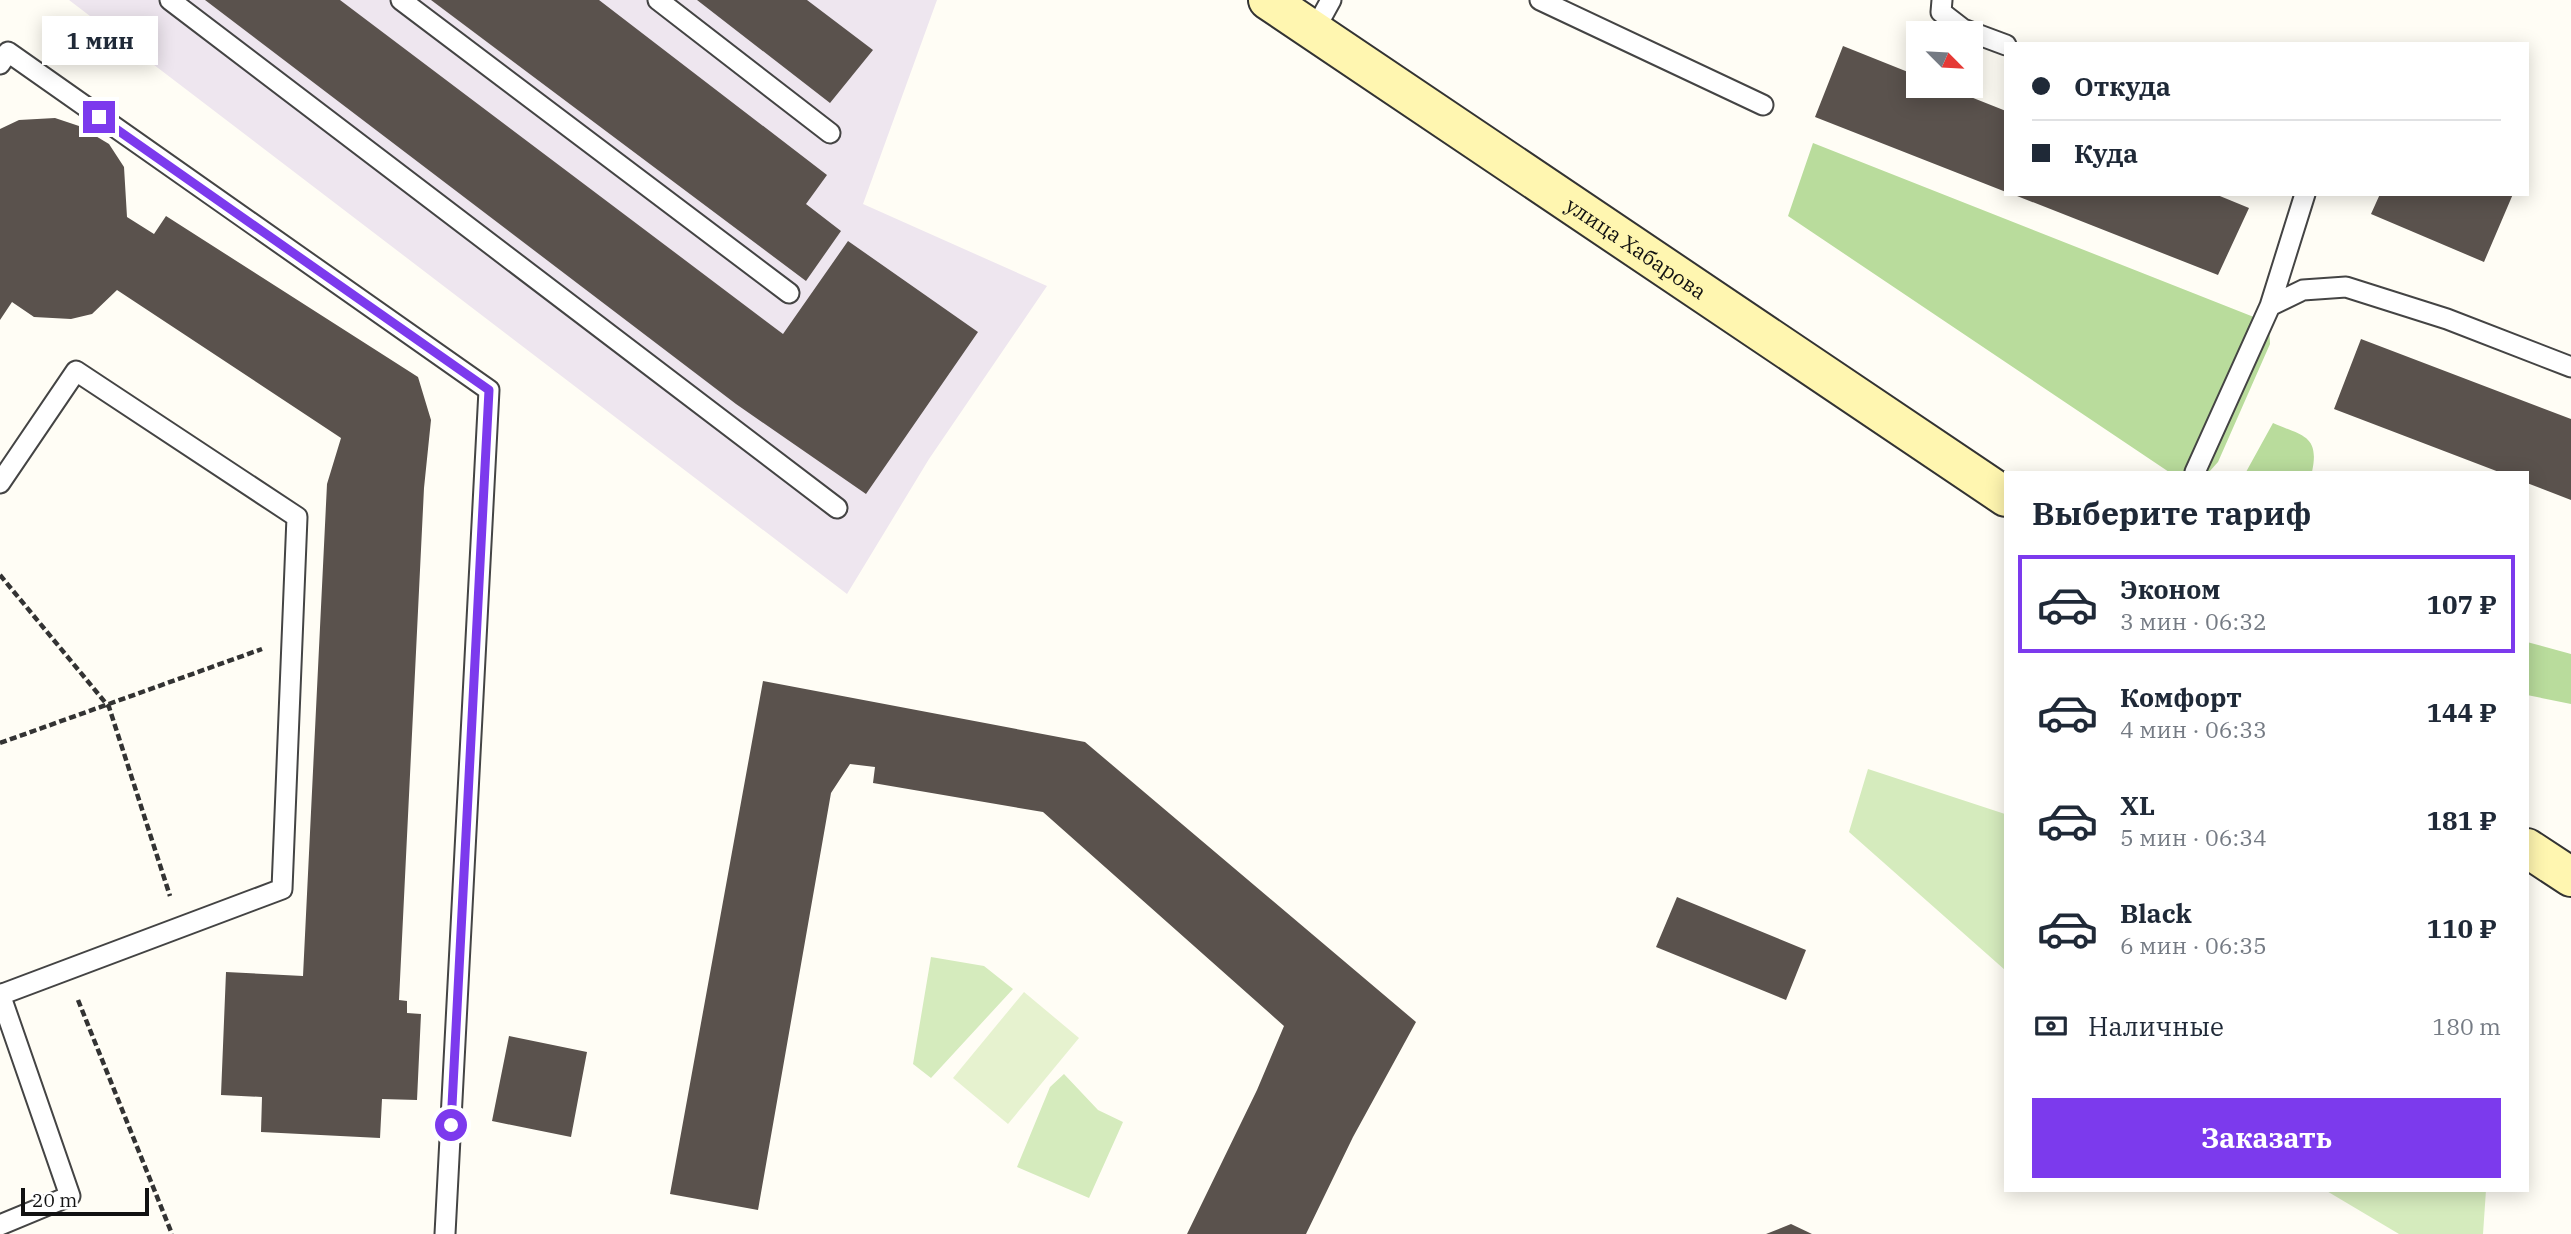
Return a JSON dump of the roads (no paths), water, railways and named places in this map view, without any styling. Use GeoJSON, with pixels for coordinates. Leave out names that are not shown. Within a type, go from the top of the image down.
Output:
{"type":"FeatureCollection","features":[{"type":"Feature","properties":{"kind":"main road","name":"улица Хабарова"},"geometry":{"type":"LineString","coordinates":[[1268,0],[1322,16],[2004,496]]}},
{"type":"Feature","properties":{"kind":"main road"},"geometry":{"type":"LineString","coordinates":[[2529,849],[2571,877]]}},
{"type":"Feature","properties":{"kind":"lane"},"geometry":{"type":"LineString","coordinates":[[170,0],[837,508]]}},
{"type":"Feature","properties":{"kind":"lane"},"geometry":{"type":"LineString","coordinates":[[401,0],[789,293]]}},
{"type":"Feature","properties":{"kind":"lane"},"geometry":{"type":"LineString","coordinates":[[657,0],[830,133]]}},
{"type":"Feature","properties":{"kind":"lane"},"geometry":{"type":"LineString","coordinates":[[1539,0],[1763,104]]}},
{"type":"Feature","properties":{"kind":"lane"},"geometry":{"type":"LineString","coordinates":[[1942,0],[1941,12],[1963,29],[2004,44]]}},
{"type":"Feature","properties":{"kind":"lane"},"geometry":{"type":"LineString","coordinates":[[0,64],[8,52],[489,390],[445,1234]]}},
{"type":"Feature","properties":{"kind":"lane"},"geometry":{"type":"LineString","coordinates":[[2195,471],[2270,306],[2304,196]]}},
{"type":"Feature","properties":{"kind":"lane"},"geometry":{"type":"LineString","coordinates":[[2270,306],[2303,290],[2346,287],[2446,319],[2571,367]]}},
{"type":"Feature","properties":{"kind":"lane"},"geometry":{"type":"LineString","coordinates":[[0,483],[76,370],[297,517],[282,889],[0,994],[70,1196],[0,1225]]}}]}
